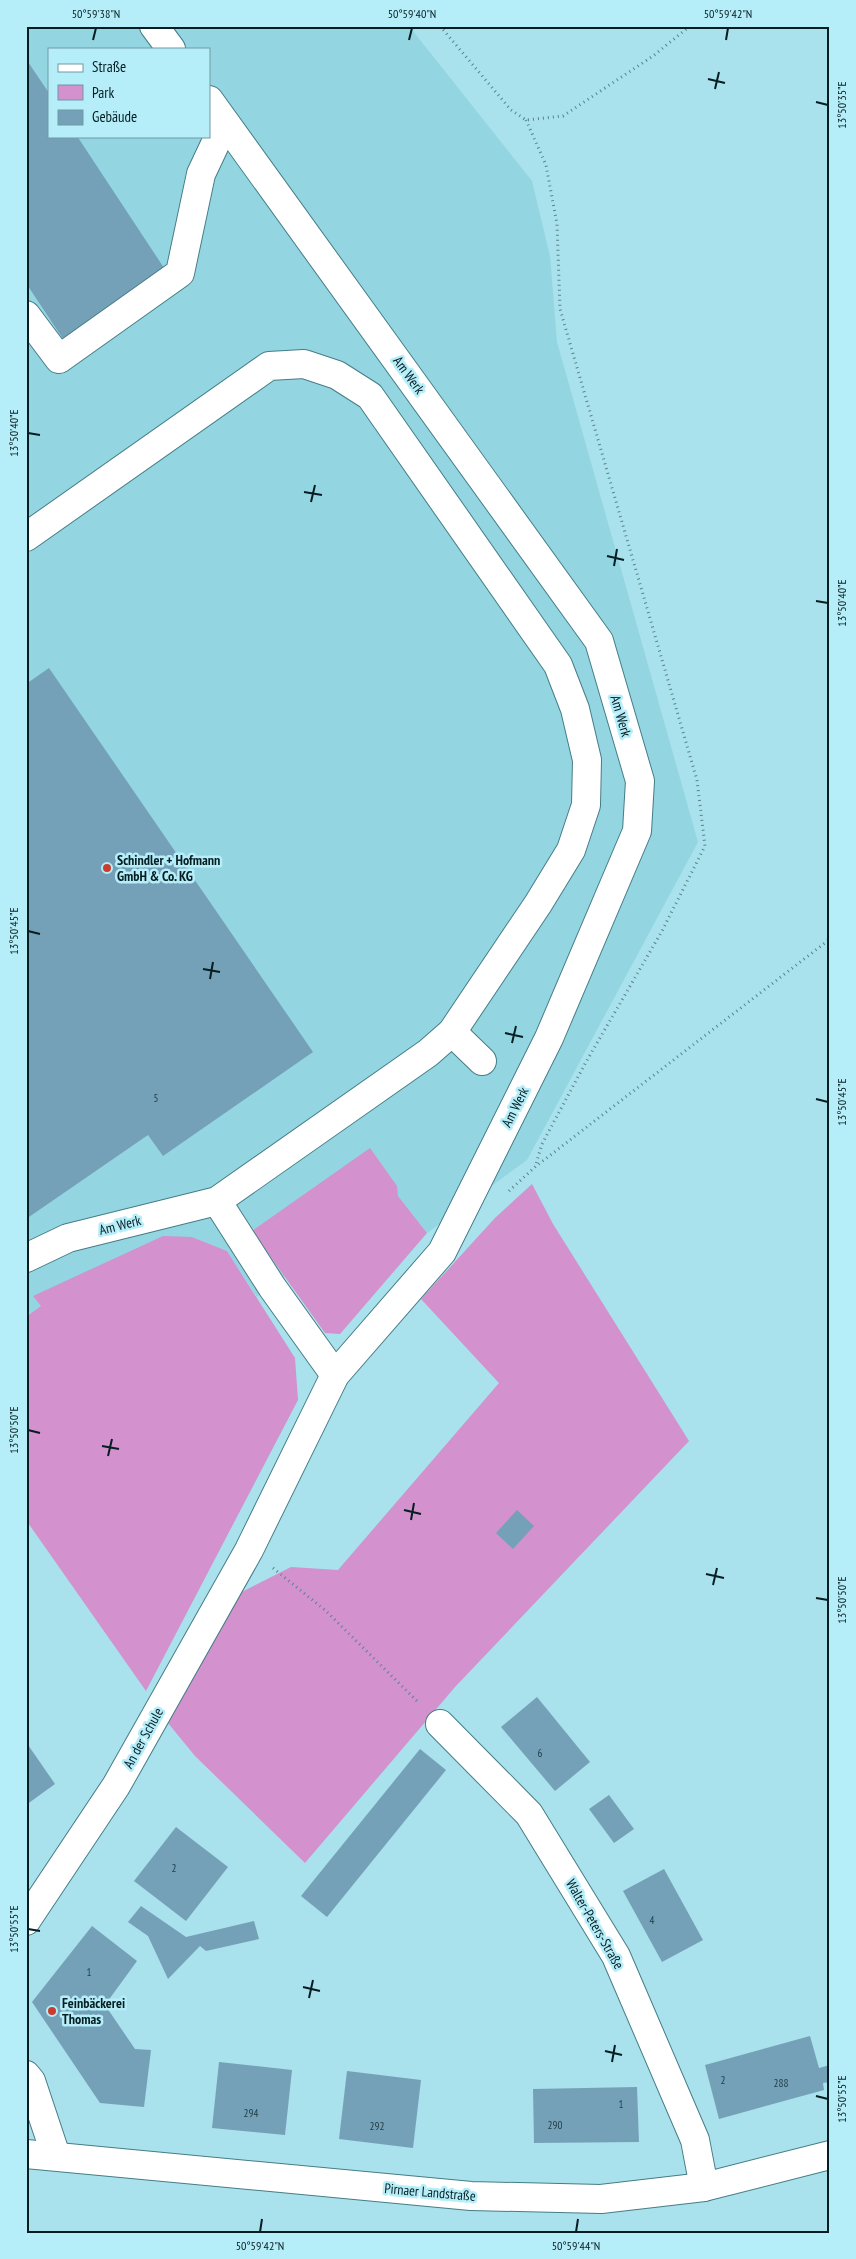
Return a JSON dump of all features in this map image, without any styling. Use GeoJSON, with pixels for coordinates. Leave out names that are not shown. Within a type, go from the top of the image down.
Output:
{"type":"FeatureCollection","features":[{"type":"Feature","properties":{"kind":"street"},"geometry":{"type":"LineString","coordinates":[[154,26],[170,48]]}},
{"type":"Feature","properties":{"kind":"street","name":"Am Werk"},"geometry":{"type":"LineString","coordinates":[[210,101],[600,641],[640,781],[638,831],[549,1038],[442,1252],[335,1375],[249,1550]]}},
{"type":"Feature","properties":{"kind":"street"},"geometry":{"type":"LineString","coordinates":[[26,315],[59,359],[180,273],[201,174],[226,123]]}},
{"type":"Feature","properties":{"kind":"street","name":"Am Werk"},"geometry":{"type":"LineString","coordinates":[[26,537],[269,366],[304,364],[337,375],[370,396],[558,666],[575,708],[587,760],[586,805],[571,850],[538,904],[452,1032],[428,1053],[217,1201],[68,1238],[26,1258]]}},
{"type":"Feature","properties":{"kind":"street"},"geometry":{"type":"LineString","coordinates":[[452,1032],[482,1061]]}},
{"type":"Feature","properties":{"kind":"street"},"geometry":{"type":"LineString","coordinates":[[217,1201],[272,1287],[335,1375]]}},
{"type":"Feature","properties":{"kind":"street","name":"An der Schule"},"geometry":{"type":"LineString","coordinates":[[26,1921],[116,1786],[249,1550]]}},
{"type":"Feature","properties":{"kind":"street","name":"Walter-Peters-Straße"},"geometry":{"type":"LineString","coordinates":[[440,1724],[529,1814],[616,1956],[695,2140],[704,2186]]}},
{"type":"Feature","properties":{"kind":"street"},"geometry":{"type":"LineString","coordinates":[[26,2075],[31,2081],[56,2156]]}},
{"type":"Feature","properties":{"kind":"street","name":"Pirnaer Landstraße"},"geometry":{"type":"LineString","coordinates":[[26,2154],[471,2196],[601,2199],[704,2186],[830,2155]]}},
{"type":"Feature","properties":{"kind":"path"},"geometry":{"type":"LineString","coordinates":[[440,26],[511,110],[526,120],[563,116],[653,56],[690,26]]}},
{"type":"Feature","properties":{"kind":"path"},"geometry":{"type":"LineString","coordinates":[[507,1193],[535,1167],[830,939]]}},
{"type":"Feature","properties":{"kind":"path"},"geometry":{"type":"LineString","coordinates":[[249,1550],[326,1610],[440,1724]]}},
{"type":"Feature","properties":{"kind":"shaded area"},"geometry":{"type":"Polygon","coordinates":[[[26,26],[409,26],[532,181],[550,256],[557,342],[698,842],[527,1160],[427,1233],[398,1196],[257,1297],[227,1251],[192,1237],[33,1296],[42,1306],[26,1317],[26,26]]]}},
{"type":"Feature","properties":{"kind":"green space"},"geometry":{"type":"Polygon","coordinates":[[[370,1148],[397,1186],[398,1196],[427,1233],[340,1334],[325,1333],[252,1231],[370,1148]]]}},
{"type":"Feature","properties":{"kind":"green space"},"geometry":{"type":"Polygon","coordinates":[[[532,1184],[553,1224],[689,1441],[455,1687],[305,1863],[195,1756],[168,1723],[234,1596],[291,1567],[338,1570],[499,1383],[421,1299],[495,1218],[532,1184]]]}},
{"type":"Feature","properties":{"kind":"green space"},"geometry":{"type":"Polygon","coordinates":[[[163,1236],[192,1237],[227,1251],[295,1358],[298,1400],[146,1691],[26,1520],[26,1317],[41,1306],[33,1296],[163,1236]]]}},
{"type":"Feature","properties":{"kind":"building"},"geometry":{"type":"Polygon","coordinates":[[[26,59],[48,92],[48,138],[78,138],[168,274],[65,342],[26,283],[26,59]]]}},
{"type":"Feature","properties":{"kind":"building","name":"Schindler + Hofmann GmbH & Co. KG"},"geometry":{"type":"Polygon","coordinates":[[[49,668],[313,1052],[163,1156],[148,1135],[26,1219],[26,684],[49,668]]]}},
{"type":"Feature","properties":{"kind":"building"},"geometry":{"type":"Polygon","coordinates":[[[517,1510],[534,1526],[513,1549],[496,1533],[517,1510]]]}},
{"type":"Feature","properties":{"kind":"building"},"geometry":{"type":"Polygon","coordinates":[[[537,1697],[590,1762],[555,1791],[501,1727],[537,1697]]]}},
{"type":"Feature","properties":{"kind":"building"},"geometry":{"type":"Polygon","coordinates":[[[26,1742],[55,1784],[26,1805],[26,1742]]]}},
{"type":"Feature","properties":{"kind":"building"},"geometry":{"type":"Polygon","coordinates":[[[420,1749],[446,1770],[327,1917],[301,1896],[420,1749]]]}},
{"type":"Feature","properties":{"kind":"building"},"geometry":{"type":"Polygon","coordinates":[[[609,1795],[634,1829],[614,1843],[589,1809],[609,1795]]]}},
{"type":"Feature","properties":{"kind":"building"},"geometry":{"type":"Polygon","coordinates":[[[176,1827],[228,1867],[186,1921],[134,1881],[176,1827]]]}},
{"type":"Feature","properties":{"kind":"building"},"geometry":{"type":"Polygon","coordinates":[[[664,1869],[703,1940],[662,1962],[623,1891],[664,1869]]]}},
{"type":"Feature","properties":{"kind":"building"},"geometry":{"type":"Polygon","coordinates":[[[141,1906],[186,1937],[254,1921],[259,1939],[206,1951],[200,1946],[168,1979],[148,1936],[128,1922],[141,1906]]]}},
{"type":"Feature","properties":{"kind":"building"},"geometry":{"type":"Polygon","coordinates":[[[92,1926],[137,1961],[105,2005],[135,2049],[151,2050],[144,2107],[100,2103],[32,2002],[92,1926]]]}},
{"type":"Feature","properties":{"kind":"building"},"geometry":{"type":"Polygon","coordinates":[[[810,2036],[819,2068],[830,2065],[830,2082],[823,2083],[824,2090],[719,2119],[705,2065],[810,2036]]]}},
{"type":"Feature","properties":{"kind":"building"},"geometry":{"type":"Polygon","coordinates":[[[219,2062],[292,2070],[285,2135],[212,2128],[219,2062]]]}},
{"type":"Feature","properties":{"kind":"building"},"geometry":{"type":"Polygon","coordinates":[[[347,2071],[421,2080],[413,2148],[339,2139],[347,2071]]]}},
{"type":"Feature","properties":{"kind":"building"},"geometry":{"type":"Polygon","coordinates":[[[637,2087],[639,2142],[534,2143],[533,2089],[637,2087]]]}},
{"type":"Feature","properties":{"kind":"place","name":"Schindler + Hofmann GmbH & Co. KG"},"geometry":{"type":"Point","coordinates":[107,868]}},
{"type":"Feature","properties":{"kind":"place","name":"Feinbäckerei Thomas"},"geometry":{"type":"Point","coordinates":[52,2011]}}]}
